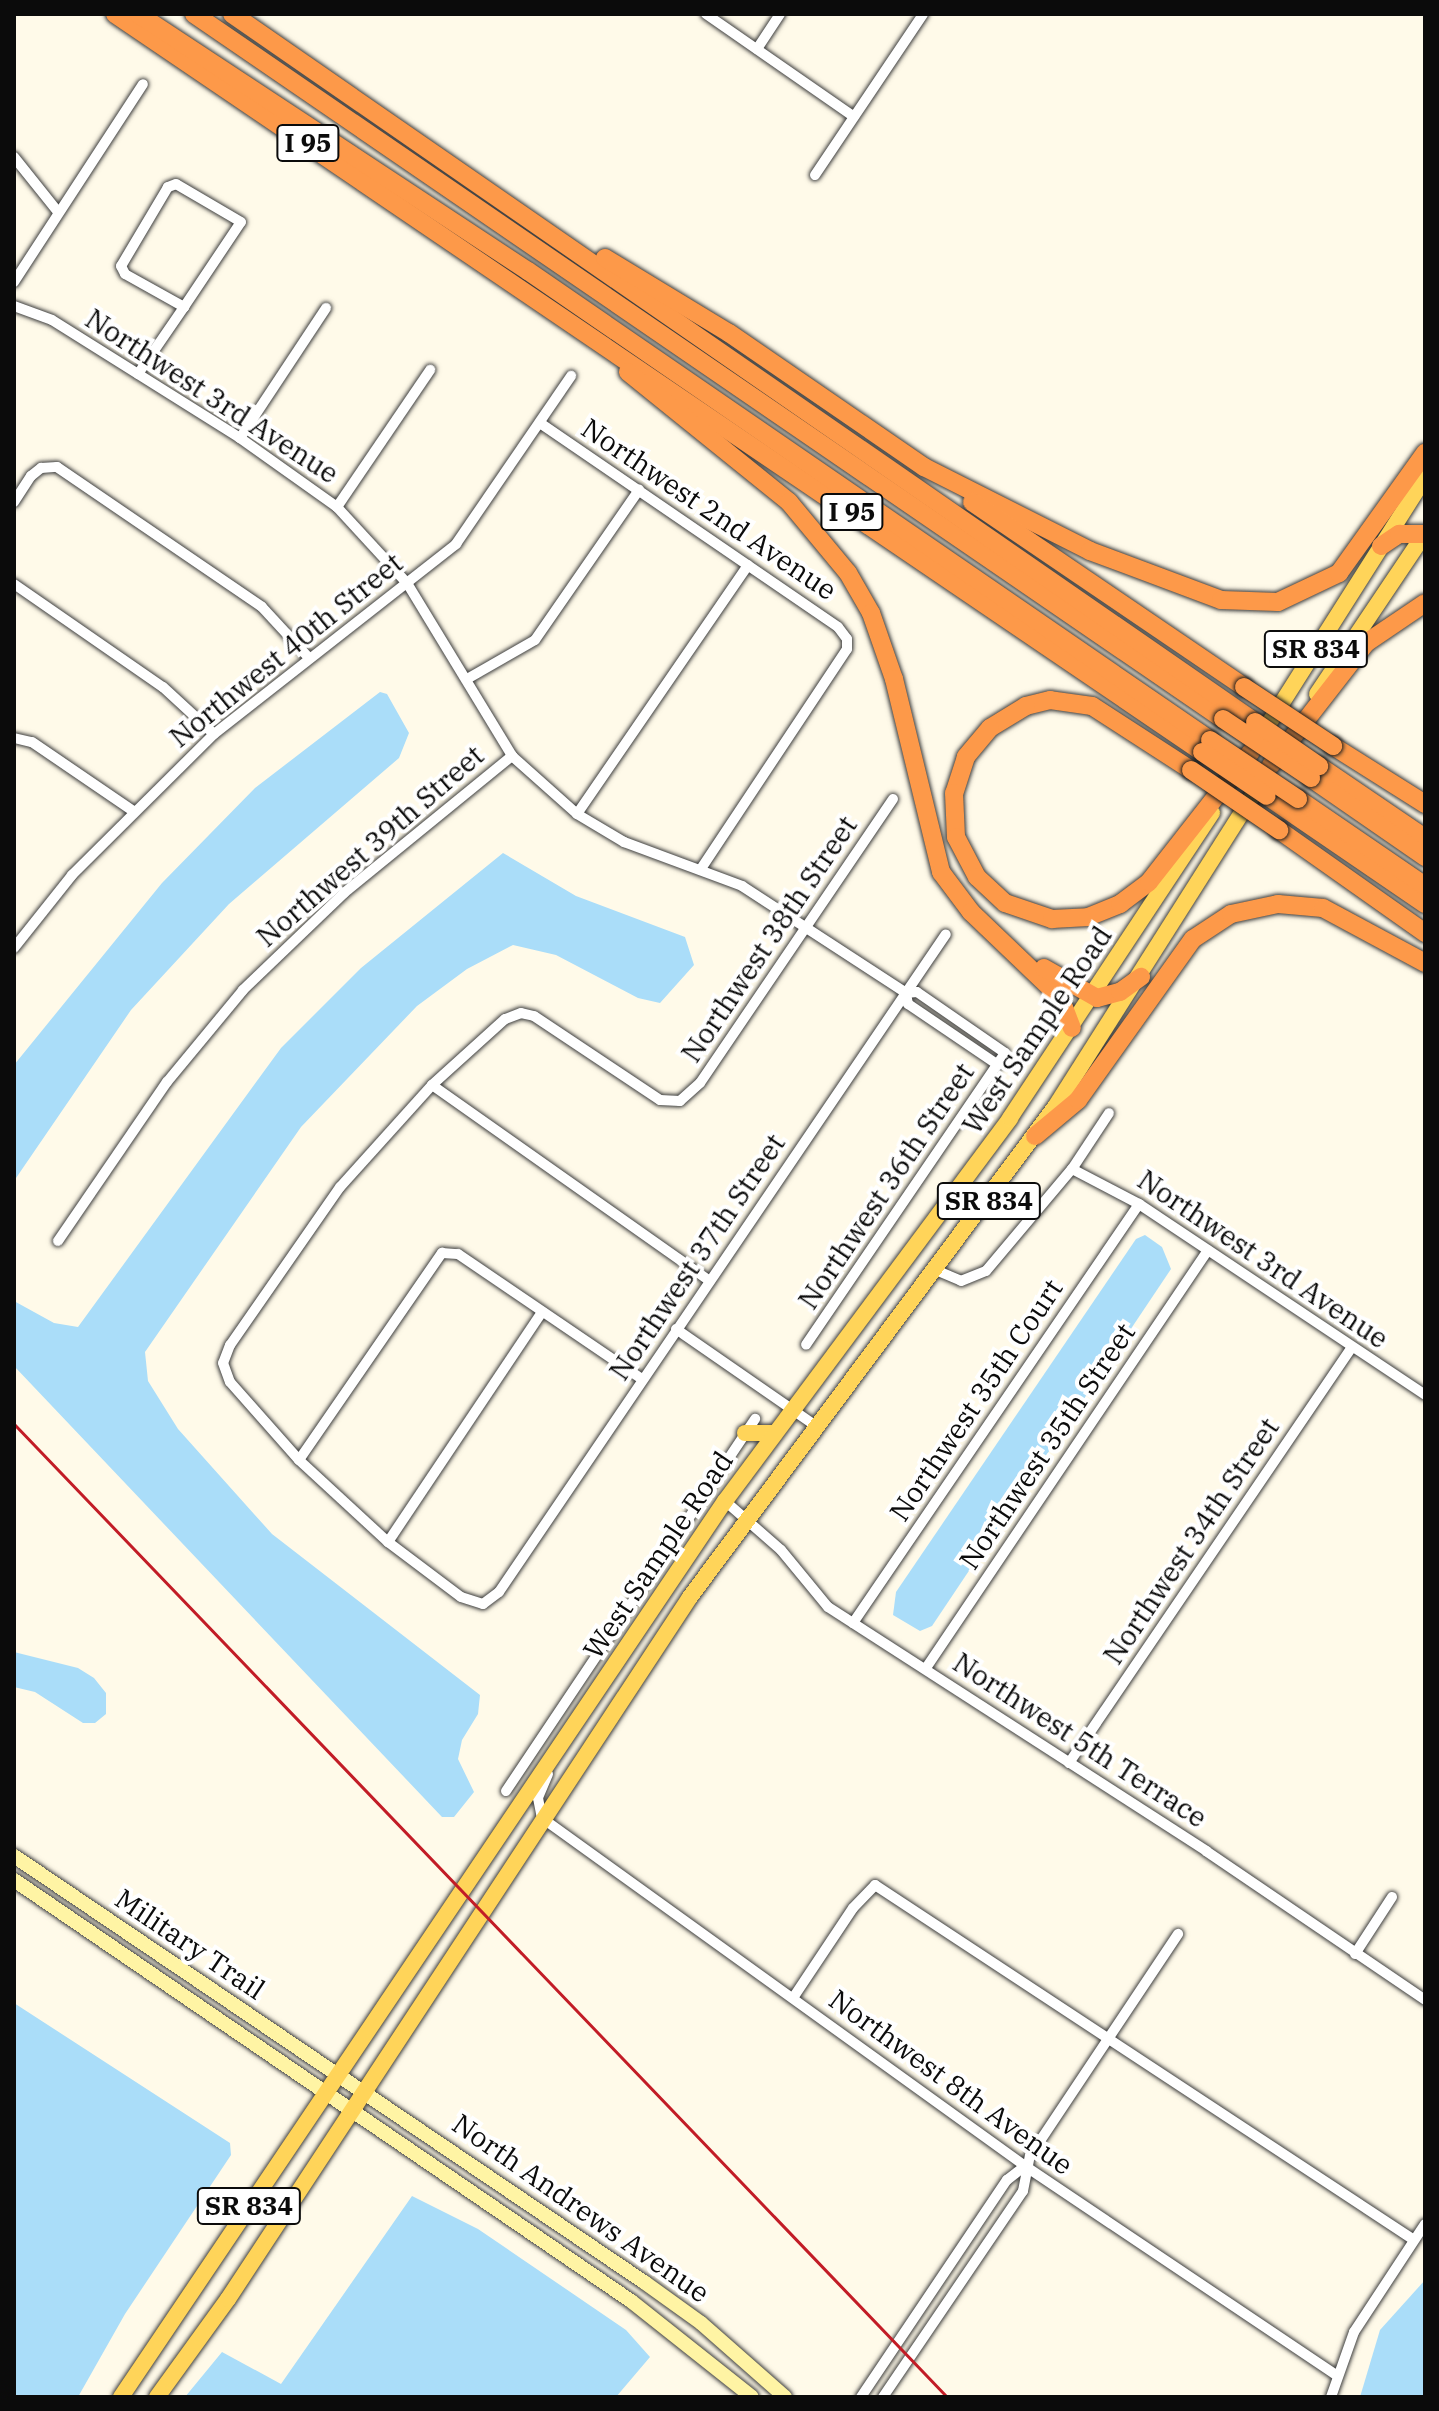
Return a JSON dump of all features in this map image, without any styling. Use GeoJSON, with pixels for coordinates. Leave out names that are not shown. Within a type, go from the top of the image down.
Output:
{"type":"FeatureCollection","features":[{"type":"Feature","properties":{"kind":"highway","name":"I 95"},"geometry":{"type":"LineString","coordinates":[[115,14],[1295,806],[1425,904]]}},
{"type":"Feature","properties":{"kind":"highway"},"geometry":{"type":"LineString","coordinates":[[138,14],[528,271]]}},
{"type":"Feature","properties":{"kind":"highway"},"geometry":{"type":"LineString","coordinates":[[158,14],[1206,746]]}},
{"type":"Feature","properties":{"kind":"highway"},"geometry":{"type":"LineString","coordinates":[[194,14],[1315,772],[1425,838]]}},
{"type":"Feature","properties":{"kind":"highway","name":"I 95"},"geometry":{"type":"LineString","coordinates":[[232,14],[1227,712]]}},
{"type":"Feature","properties":{"kind":"highway"},"geometry":{"type":"LineString","coordinates":[[501,201],[729,333],[1244,687],[1425,804]]}},
{"type":"Feature","properties":{"kind":"highway"},"geometry":{"type":"LineString","coordinates":[[501,272],[522,299],[636,378],[789,502],[834,554],[881,637],[941,872],[971,912],[1034,966],[1064,1004],[1072,1028]]}},
{"type":"Feature","properties":{"kind":"highway"},"geometry":{"type":"LineString","coordinates":[[924,467],[1090,551],[1204,596],[1256,604],[1304,594],[1339,573],[1425,453]]}},
{"type":"Feature","properties":{"kind":"highway"},"geometry":{"type":"LineString","coordinates":[[1381,546],[1399,534],[1425,533]]}},
{"type":"Feature","properties":{"kind":"highway"},"geometry":{"type":"LineString","coordinates":[[1271,765],[1366,643],[1425,603]]}},
{"type":"Feature","properties":{"kind":"highway"},"geometry":{"type":"LineString","coordinates":[[1251,752],[1149,882],[1120,904],[1088,917],[1038,916],[1005,903],[977,877],[956,837],[954,793],[966,757],[1002,718],[1038,703],[1092,706],[1191,770],[1279,830],[1425,933]]}},
{"type":"Feature","properties":{"kind":"highway"},"geometry":{"type":"LineString","coordinates":[[1315,772],[1425,857]]}},
{"type":"Feature","properties":{"kind":"highway"},"geometry":{"type":"LineString","coordinates":[[1295,806],[1425,886]]}},
{"type":"Feature","properties":{"kind":"highway"},"geometry":{"type":"LineString","coordinates":[[1035,1136],[1078,1100],[1193,939],[1231,914],[1278,904],[1323,908],[1425,963]]}},
{"type":"Feature","properties":{"kind":"highway"},"geometry":{"type":"LineString","coordinates":[[1034,966],[1092,998],[1110,997],[1141,977]]}},
{"type":"Feature","properties":{"kind":"main road","name":"SR 834"},"geometry":{"type":"LineString","coordinates":[[1251,752],[1425,477]]}},
{"type":"Feature","properties":{"kind":"main road","name":"SR 834"},"geometry":{"type":"LineString","coordinates":[[1271,765],[1425,533]]}},
{"type":"Feature","properties":{"kind":"main road","name":"West Sample Road"},"geometry":{"type":"LineString","coordinates":[[121,2397],[725,1501],[1072,1028],[1251,752]]}},
{"type":"Feature","properties":{"kind":"main road","name":"West Sample Road"},"geometry":{"type":"LineString","coordinates":[[157,2397],[364,2093],[542,1818],[748,1520],[938,1271],[1035,1136],[1141,977],[1271,765]]}},
{"type":"Feature","properties":{"kind":"main road"},"geometry":{"type":"LineString","coordinates":[[750,1426],[774,1433]]}},
{"type":"Feature","properties":{"kind":"street"},"geometry":{"type":"LineString","coordinates":[[706,14],[854,117]]}},
{"type":"Feature","properties":{"kind":"street"},"geometry":{"type":"LineString","coordinates":[[757,49],[780,14]]}},
{"type":"Feature","properties":{"kind":"street"},"geometry":{"type":"LineString","coordinates":[[815,175],[923,14]]}},
{"type":"Feature","properties":{"kind":"street"},"geometry":{"type":"LineString","coordinates":[[14,282],[143,84]]}},
{"type":"Feature","properties":{"kind":"street"},"geometry":{"type":"LineString","coordinates":[[14,157],[58,212]]}},
{"type":"Feature","properties":{"kind":"street"},"geometry":{"type":"LineString","coordinates":[[138,374],[184,307],[241,222],[176,184],[168,187],[121,266],[125,274],[184,307]]}},
{"type":"Feature","properties":{"kind":"street","name":"Northwest 3rd Avenue"},"geometry":{"type":"LineString","coordinates":[[14,306],[52,320],[240,438],[337,507],[407,583],[512,756],[577,814],[624,842],[742,886],[906,993],[917,992],[1005,1053]]}},
{"type":"Feature","properties":{"kind":"street"},"geometry":{"type":"LineString","coordinates":[[240,438],[326,308]]}},
{"type":"Feature","properties":{"kind":"street"},"geometry":{"type":"LineString","coordinates":[[337,507],[430,370]]}},
{"type":"Feature","properties":{"kind":"street","name":"Northwest 40th Street"},"geometry":{"type":"LineString","coordinates":[[14,948],[72,875],[133,811],[214,734],[456,544],[571,376]]}},
{"type":"Feature","properties":{"kind":"street","name":"Northwest 2nd Avenue"},"geometry":{"type":"LineString","coordinates":[[540,423],[838,627],[847,639],[847,649],[700,870]]}},
{"type":"Feature","properties":{"kind":"street"},"geometry":{"type":"LineString","coordinates":[[14,502],[41,468],[57,467],[262,607],[309,658]]}},
{"type":"Feature","properties":{"kind":"street"},"geometry":{"type":"LineString","coordinates":[[467,679],[535,640],[639,490]]}},
{"type":"Feature","properties":{"kind":"street"},"geometry":{"type":"LineString","coordinates":[[577,814],[748,565]]}},
{"type":"Feature","properties":{"kind":"street"},"geometry":{"type":"LineString","coordinates":[[14,584],[163,687],[214,734]]}},
{"type":"Feature","properties":{"kind":"street"},"geometry":{"type":"LineString","coordinates":[[14,738],[32,742],[133,811]]}},
{"type":"Feature","properties":{"kind":"street","name":"Northwest 39th Street"},"geometry":{"type":"LineString","coordinates":[[58,1241],[167,1082],[243,990],[344,893],[512,756]]}},
{"type":"Feature","properties":{"kind":"street","name":"Northwest 38th Street"},"geometry":{"type":"LineString","coordinates":[[432,1085],[505,1019],[521,1013],[534,1016],[660,1100],[680,1101],[700,1083],[893,799]]}},
{"type":"Feature","properties":{"kind":"street","name":"Northwest 37th Street"},"geometry":{"type":"LineString","coordinates":[[388,1542],[461,1597],[483,1604],[499,1592],[946,934]]}},
{"type":"Feature","properties":{"kind":"street","name":"Northwest 3rd Avenue"},"geometry":{"type":"LineString","coordinates":[[906,993],[908,1004],[998,1065]]}},
{"type":"Feature","properties":{"kind":"street","name":"Northwest 36th Street"},"geometry":{"type":"LineString","coordinates":[[806,1345],[1005,1053]]}},
{"type":"Feature","properties":{"kind":"street"},"geometry":{"type":"LineString","coordinates":[[542,1312],[388,1542],[299,1460],[230,1382],[223,1363],[340,1187],[432,1085],[710,1281]]}},
{"type":"Feature","properties":{"kind":"street"},"geometry":{"type":"LineString","coordinates":[[938,1271],[967,1281],[986,1271],[1072,1169],[1109,1113]]}},
{"type":"Feature","properties":{"kind":"street","name":"Northwest 3rd Avenue"},"geometry":{"type":"LineString","coordinates":[[1072,1169],[1139,1204],[1425,1395]]}},
{"type":"Feature","properties":{"kind":"street","name":"Northwest 35th Court"},"geometry":{"type":"LineString","coordinates":[[853,1623],[1139,1204]]}},
{"type":"Feature","properties":{"kind":"street","name":"Northwest 35th Street"},"geometry":{"type":"LineString","coordinates":[[926,1668],[1208,1250]]}},
{"type":"Feature","properties":{"kind":"street"},"geometry":{"type":"LineString","coordinates":[[299,1460],[431,1260],[442,1253],[458,1254],[642,1379]]}},
{"type":"Feature","properties":{"kind":"street"},"geometry":{"type":"LineString","coordinates":[[676,1329],[819,1428]]}},
{"type":"Feature","properties":{"kind":"street","name":"Northwest 34th Street"},"geometry":{"type":"LineString","coordinates":[[1069,1763],[1352,1347]]}},
{"type":"Feature","properties":{"kind":"street"},"geometry":{"type":"LineString","coordinates":[[506,1791],[750,1426]]}},
{"type":"Feature","properties":{"kind":"street","name":"Northwest 5th Terrace"},"geometry":{"type":"LineString","coordinates":[[725,1501],[786,1556],[819,1600],[1425,2000]]}},
{"type":"Feature","properties":{"kind":"street"},"geometry":{"type":"LineString","coordinates":[[542,1818],[538,1798],[561,1746],[546,1732]]}},
{"type":"Feature","properties":{"kind":"street","name":"Northwest 8th Avenue"},"geometry":{"type":"LineString","coordinates":[[542,1818],[1025,2166],[1337,2376]]}},
{"type":"Feature","properties":{"kind":"street","name":"Military Trail"},"geometry":{"type":"LineString","coordinates":[[14,1856],[337,2075]]}},
{"type":"Feature","properties":{"kind":"street","name":"Military Trail"},"geometry":{"type":"LineString","coordinates":[[14,1880],[324,2094]]}},
{"type":"Feature","properties":{"kind":"street"},"geometry":{"type":"LineString","coordinates":[[793,1998],[853,1908],[875,1885],[1414,2240]]}},
{"type":"Feature","properties":{"kind":"street"},"geometry":{"type":"LineString","coordinates":[[1355,1954],[1392,1897]]}},
{"type":"Feature","properties":{"kind":"street"},"geometry":{"type":"LineString","coordinates":[[861,2397],[1007,2180],[1025,2166],[1106,2037],[1178,1934]]}},
{"type":"Feature","properties":{"kind":"street","name":"North Andrews Avenue"},"geometry":{"type":"LineString","coordinates":[[337,2075],[655,2290],[785,2397]]}},
{"type":"Feature","properties":{"kind":"street","name":"North Andrews Avenue"},"geometry":{"type":"LineString","coordinates":[[324,2094],[687,2340],[752,2397]]}},
{"type":"Feature","properties":{"kind":"street"},"geometry":{"type":"LineString","coordinates":[[883,2397],[1023,2191],[1025,2166]]}},
{"type":"Feature","properties":{"kind":"street"},"geometry":{"type":"LineString","coordinates":[[1331,2397],[1354,2332],[1425,2224]]}},
{"type":"Feature","properties":{"kind":"water"},"geometry":{"type":"Polygon","coordinates":[[[380,692],[387,694],[409,733],[399,758],[229,904],[131,1010],[14,1181],[14,1065],[162,883],[255,788],[380,692]]]}},
{"type":"Feature","properties":{"kind":"water"},"geometry":{"type":"Polygon","coordinates":[[[503,853],[576,896],[685,937],[694,965],[660,1003],[638,998],[556,955],[513,945],[467,969],[417,1006],[301,1127],[145,1352],[148,1381],[178,1429],[272,1534],[480,1695],[478,1714],[462,1740],[458,1759],[474,1792],[454,1817],[442,1817],[14,1366],[14,1301],[54,1323],[78,1327],[281,1048],[361,968],[503,853]]]}},
{"type":"Feature","properties":{"kind":"water"},"geometry":{"type":"Polygon","coordinates":[[[1145,1235],[1162,1247],[1171,1269],[932,1626],[920,1631],[893,1615],[896,1592],[1136,1239],[1145,1235]]]}},
{"type":"Feature","properties":{"kind":"water"},"geometry":{"type":"Polygon","coordinates":[[[14,1652],[78,1668],[94,1678],[106,1693],[106,1714],[95,1723],[83,1723],[35,1692],[14,1687],[14,1652]]]}},
{"type":"Feature","properties":{"kind":"water"},"geometry":{"type":"Polygon","coordinates":[[[14,2003],[230,2143],[231,2155],[125,2314],[78,2397],[14,2397],[14,2003]]]}},
{"type":"Feature","properties":{"kind":"water"},"geometry":{"type":"Polygon","coordinates":[[[412,2196],[478,2229],[626,2330],[650,2357],[616,2397],[185,2397],[222,2352],[281,2384],[412,2196]]]}},
{"type":"Feature","properties":{"kind":"water"},"geometry":{"type":"Polygon","coordinates":[[[1425,2280],[1425,2397],[1360,2397],[1380,2330],[1425,2280]]]}},
{"type":"Feature","properties":{"kind":"railway"},"geometry":{"type":"LineString","coordinates":[[14,1424],[947,2397]]}}]}
